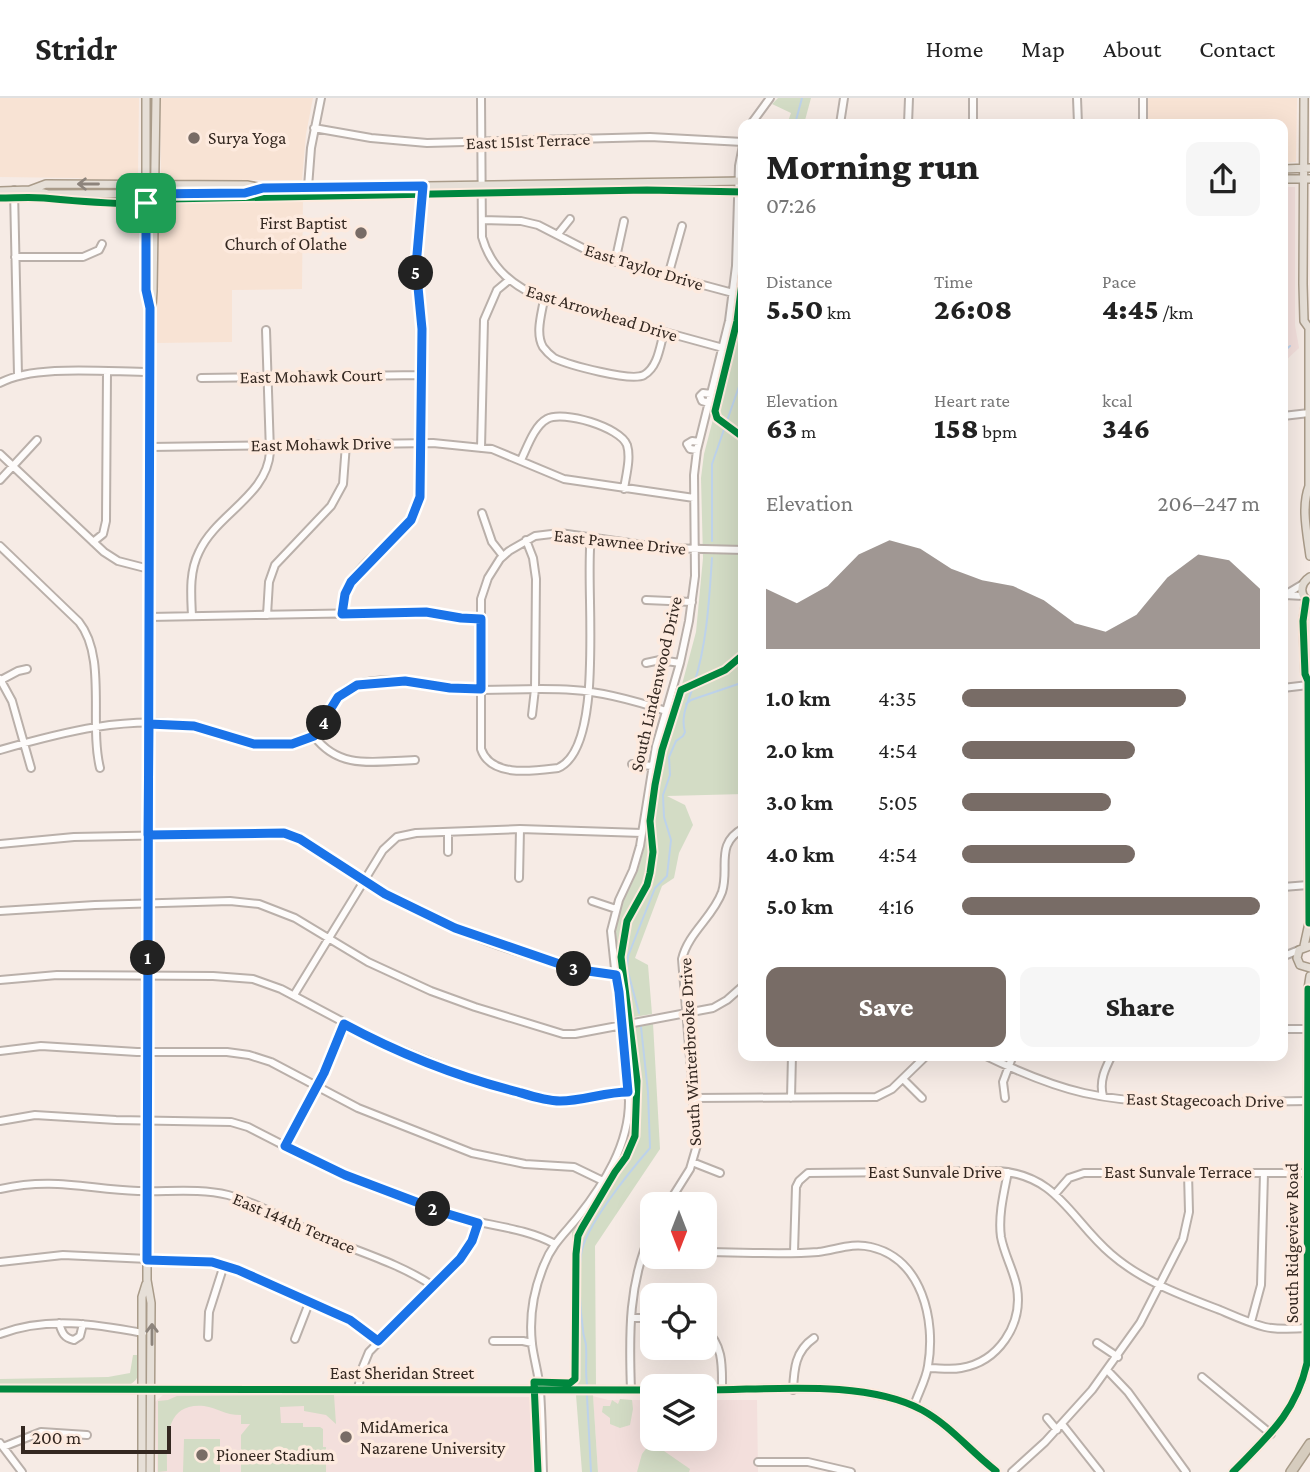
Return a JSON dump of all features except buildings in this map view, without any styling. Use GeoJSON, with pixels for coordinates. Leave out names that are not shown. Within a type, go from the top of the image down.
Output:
{"type":"FeatureCollection","features":[{"type":"Feature","properties":{"kind":"highway"},"geometry":{"type":"LineString","coordinates":[[1291,1472],[1310,1444]]}},
{"type":"Feature","properties":{"kind":"main road"},"geometry":{"type":"LineString","coordinates":[[150,1472],[152,1303],[147,1280],[147,1191],[150,308],[153,291],[156,185],[156,129],[151,98]]}},
{"type":"Feature","properties":{"kind":"main road"},"geometry":{"type":"LineString","coordinates":[[150,308],[146,290],[146,185],[151,98]]}},
{"type":"Feature","properties":{"kind":"main road"},"geometry":{"type":"LineString","coordinates":[[1304,98],[1307,168],[1304,320],[1310,328],[1310,485],[1306,495],[1306,516],[1310,555]]}},
{"type":"Feature","properties":{"kind":"main road"},"geometry":{"type":"LineString","coordinates":[[1288,169],[1307,168]]}},
{"type":"Feature","properties":{"kind":"main road"},"geometry":{"type":"LineString","coordinates":[[1288,179],[1307,179]]}},
{"type":"Feature","properties":{"kind":"main road"},"geometry":{"type":"LineString","coordinates":[[30,190],[46,184],[247,185],[263,188],[738,181]]}},
{"type":"Feature","properties":{"kind":"main road"},"geometry":{"type":"LineString","coordinates":[[0,191],[30,190],[48,194],[245,193],[263,188]]}},
{"type":"Feature","properties":{"kind":"main road"},"geometry":{"type":"LineString","coordinates":[[1307,578],[1303,621],[1305,674],[1309,681],[1310,924],[1303,965],[1308,989]]}},
{"type":"Feature","properties":{"kind":"main road"},"geometry":{"type":"LineString","coordinates":[[1308,989],[1310,976]]}},
{"type":"Feature","properties":{"kind":"main road","name":"South Ridgeview Road"},"geometry":{"type":"LineString","coordinates":[[1233,1472],[1284,1418],[1299,1392],[1307,1363],[1308,989]]}},
{"type":"Feature","properties":{"kind":"main road"},"geometry":{"type":"LineString","coordinates":[[142,1472],[142,1297],[147,1280]]}},
{"type":"Feature","properties":{"kind":"street"},"geometry":{"type":"LineString","coordinates":[[308,187],[314,128],[321,98]]}},
{"type":"Feature","properties":{"kind":"street","name":"East Arrowhead Drive"},"geometry":{"type":"LineString","coordinates":[[481,98],[482,237],[495,266],[519,287],[544,299],[723,348]]}},
{"type":"Feature","properties":{"kind":"street"},"geometry":{"type":"LineString","coordinates":[[755,119],[770,98]]}},
{"type":"Feature","properties":{"kind":"street"},"geometry":{"type":"LineString","coordinates":[[842,119],[844,98]]}},
{"type":"Feature","properties":{"kind":"street"},"geometry":{"type":"LineString","coordinates":[[908,119],[909,98]]}},
{"type":"Feature","properties":{"kind":"street"},"geometry":{"type":"LineString","coordinates":[[973,98],[973,119]]}},
{"type":"Feature","properties":{"kind":"street"},"geometry":{"type":"LineString","coordinates":[[1077,98],[1078,119]]}},
{"type":"Feature","properties":{"kind":"street"},"geometry":{"type":"LineString","coordinates":[[1143,98],[1143,119]]}},
{"type":"Feature","properties":{"kind":"street","name":"East 151st Terrace"},"geometry":{"type":"LineString","coordinates":[[314,128],[394,141],[480,142],[650,137],[738,141]]}},
{"type":"Feature","properties":{"kind":"street"},"geometry":{"type":"LineString","coordinates":[[342,614],[345,594],[351,582],[406,525],[416,511],[421,491],[422,329],[416,266],[423,186]]}},
{"type":"Feature","properties":{"kind":"street"},"geometry":{"type":"LineString","coordinates":[[14,190],[18,375]]}},
{"type":"Feature","properties":{"kind":"street","name":"East Taylor Drive"},"geometry":{"type":"LineString","coordinates":[[558,234],[570,219]]}},
{"type":"Feature","properties":{"kind":"street","name":"East Taylor Drive"},"geometry":{"type":"LineString","coordinates":[[482,220],[521,221],[538,225],[591,253],[615,262],[733,293]]}},
{"type":"Feature","properties":{"kind":"street"},"geometry":{"type":"LineString","coordinates":[[615,262],[624,221]]}},
{"type":"Feature","properties":{"kind":"street"},"geometry":{"type":"LineString","coordinates":[[668,276],[682,226]]}},
{"type":"Feature","properties":{"kind":"street","name":"South Lindenwood Drive"},"geometry":{"type":"LineString","coordinates":[[543,1472],[540,1389],[532,1343],[537,1286],[555,1244],[577,1219],[603,1181],[619,1152],[627,1130],[628,1092],[611,931],[642,833],[652,766],[680,663],[695,589],[696,450],[690,449],[687,444],[690,441],[699,442],[709,403],[702,401],[700,396],[703,393],[712,394],[733,293],[738,239]]}},
{"type":"Feature","properties":{"kind":"street"},"geometry":{"type":"LineString","coordinates":[[15,257],[83,257],[100,250],[102,244]]}},
{"type":"Feature","properties":{"kind":"street"},"geometry":{"type":"LineString","coordinates":[[481,448],[484,320],[497,290],[509,279]]}},
{"type":"Feature","properties":{"kind":"street"},"geometry":{"type":"LineString","coordinates":[[544,299],[540,335],[547,353],[558,359],[627,378],[641,376],[655,363],[664,332]]}},
{"type":"Feature","properties":{"kind":"street"},"geometry":{"type":"LineString","coordinates":[[192,616],[192,576],[197,554],[209,534],[261,480],[268,466],[270,445],[266,330]]}},
{"type":"Feature","properties":{"kind":"street"},"geometry":{"type":"LineString","coordinates":[[0,383],[18,375],[40,372],[150,373]]}},
{"type":"Feature","properties":{"kind":"street"},"geometry":{"type":"LineString","coordinates":[[93,542],[103,534],[106,521],[107,372]]}},
{"type":"Feature","properties":{"kind":"street","name":"East Mohawk Court"},"geometry":{"type":"LineString","coordinates":[[201,379],[422,375]]}},
{"type":"Feature","properties":{"kind":"street"},"geometry":{"type":"LineString","coordinates":[[1288,415],[1309,413]]}},
{"type":"Feature","properties":{"kind":"street"},"geometry":{"type":"LineString","coordinates":[[521,460],[542,423],[553,417],[566,416],[621,435],[627,445],[628,460],[624,489]]}},
{"type":"Feature","properties":{"kind":"street"},"geometry":{"type":"LineString","coordinates":[[0,480],[37,440]]}},
{"type":"Feature","properties":{"kind":"street","name":"East Mohawk Drive"},"geometry":{"type":"LineString","coordinates":[[150,447],[421,443],[481,448],[501,452],[565,479],[694,498]]}},
{"type":"Feature","properties":{"kind":"street"},"geometry":{"type":"LineString","coordinates":[[267,615],[269,582],[275,565],[331,506],[343,484],[346,444]]}},
{"type":"Feature","properties":{"kind":"street"},"geometry":{"type":"LineString","coordinates":[[0,454],[93,542],[118,561],[149,569]]}},
{"type":"Feature","properties":{"kind":"street"},"geometry":{"type":"LineString","coordinates":[[482,513],[492,542],[503,556],[485,585],[481,605],[481,749],[488,763],[505,770],[558,768],[575,755],[589,692],[592,649],[588,569],[591,537]]}},
{"type":"Feature","properties":{"kind":"street","name":"East Pawnee Drive"},"geometry":{"type":"LineString","coordinates":[[503,556],[526,540],[551,533],[664,548],[738,550]]}},
{"type":"Feature","properties":{"kind":"street"},"geometry":{"type":"LineString","coordinates":[[526,540],[533,558],[536,579],[535,689],[532,715]]}},
{"type":"Feature","properties":{"kind":"street"},"geometry":{"type":"LineString","coordinates":[[0,546],[79,622],[90,636],[94,655],[96,747],[100,768]]}},
{"type":"Feature","properties":{"kind":"street"},"geometry":{"type":"LineString","coordinates":[[1288,592],[1307,578]]}},
{"type":"Feature","properties":{"kind":"street"},"geometry":{"type":"LineString","coordinates":[[1288,596],[1306,599]]}},
{"type":"Feature","properties":{"kind":"street","name":"South Lindenwood Drive"},"geometry":{"type":"LineString","coordinates":[[646,600],[692,602]]}},
{"type":"Feature","properties":{"kind":"street"},"geometry":{"type":"LineString","coordinates":[[149,617],[426,612],[481,619]]}},
{"type":"Feature","properties":{"kind":"street","name":"South Lindenwood Drive"},"geometry":{"type":"LineString","coordinates":[[646,663],[660,660],[680,663]]}},
{"type":"Feature","properties":{"kind":"street"},"geometry":{"type":"LineString","coordinates":[[27,669],[0,679],[12,701],[31,768]]}},
{"type":"Feature","properties":{"kind":"street"},"geometry":{"type":"LineString","coordinates":[[0,750],[95,726],[149,724],[194,726],[239,740],[262,744],[292,744],[314,736],[338,697],[357,685],[405,681],[450,688],[589,692],[623,698],[666,711]]}},
{"type":"Feature","properties":{"kind":"street"},"geometry":{"type":"LineString","coordinates":[[1288,687],[1309,681]]}},
{"type":"Feature","properties":{"kind":"street"},"geometry":{"type":"LineString","coordinates":[[314,736],[328,752],[344,760],[415,760]]}},
{"type":"Feature","properties":{"kind":"street","name":"South Lindenwood Drive"},"geometry":{"type":"LineString","coordinates":[[632,764],[652,766]]}},
{"type":"Feature","properties":{"kind":"street"},"geometry":{"type":"LineString","coordinates":[[294,995],[383,850],[397,837],[520,829],[642,833]]}},
{"type":"Feature","properties":{"kind":"street"},"geometry":{"type":"LineString","coordinates":[[519,878],[520,829]]}},
{"type":"Feature","properties":{"kind":"street","name":"South Winterbrooke Drive"},"geometry":{"type":"LineString","coordinates":[[674,1192],[692,1162],[697,1138],[682,969],[684,952],[718,900],[723,885],[726,846],[738,832]]}},
{"type":"Feature","properties":{"kind":"street"},"geometry":{"type":"LineString","coordinates":[[0,844],[74,837],[284,833],[300,839],[363,881],[426,915],[487,941],[574,969],[616,975]]}},
{"type":"Feature","properties":{"kind":"street"},"geometry":{"type":"LineString","coordinates":[[448,833],[449,852]]}},
{"type":"Feature","properties":{"kind":"street"},"geometry":{"type":"LineString","coordinates":[[1288,887],[1308,886]]}},
{"type":"Feature","properties":{"kind":"street"},"geometry":{"type":"LineString","coordinates":[[0,911],[230,901],[259,904],[295,918],[368,962],[430,991],[551,1032],[575,1034],[622,1023],[713,1008],[738,990]]}},
{"type":"Feature","properties":{"kind":"street"},"geometry":{"type":"LineString","coordinates":[[592,901],[616,909]]}},
{"type":"Feature","properties":{"kind":"street"},"geometry":{"type":"LineString","coordinates":[[1288,954],[1305,948]]}},
{"type":"Feature","properties":{"kind":"street"},"geometry":{"type":"LineString","coordinates":[[0,980],[57,975],[235,976],[270,984],[379,1041],[457,1073],[540,1098],[569,1101],[628,1092]]}},
{"type":"Feature","properties":{"kind":"street"},"geometry":{"type":"LineString","coordinates":[[285,1146],[316,1088],[344,1024]]}},
{"type":"Feature","properties":{"kind":"street"},"geometry":{"type":"LineString","coordinates":[[1288,1029],[1309,1029]]}},
{"type":"Feature","properties":{"kind":"street"},"geometry":{"type":"LineString","coordinates":[[0,1051],[41,1046],[249,1055],[271,1062],[316,1088],[386,1120],[472,1153],[525,1164],[574,1167],[603,1181]]}},
{"type":"Feature","properties":{"kind":"street"},"geometry":{"type":"LineString","coordinates":[[791,1098],[792,1061]]}},
{"type":"Feature","properties":{"kind":"street"},"geometry":{"type":"LineString","coordinates":[[694,1098],[876,1097],[903,1080],[922,1061]]}},
{"type":"Feature","properties":{"kind":"street","name":"East Stagecoach Drive"},"geometry":{"type":"LineString","coordinates":[[996,1061],[1061,1087],[1102,1096],[1148,1101],[1308,1101]]}},
{"type":"Feature","properties":{"kind":"street"},"geometry":{"type":"LineString","coordinates":[[1005,1098],[1003,1082],[1010,1061]]}},
{"type":"Feature","properties":{"kind":"street"},"geometry":{"type":"LineString","coordinates":[[1102,1096],[1102,1075],[1109,1061]]}},
{"type":"Feature","properties":{"kind":"street"},"geometry":{"type":"LineString","coordinates":[[903,1080],[922,1098]]}},
{"type":"Feature","properties":{"kind":"street"},"geometry":{"type":"LineString","coordinates":[[0,1121],[35,1115],[242,1124],[345,1175],[448,1214],[532,1234],[555,1244]]}},
{"type":"Feature","properties":{"kind":"street"},"geometry":{"type":"LineString","coordinates":[[692,1162],[720,1173]]}},
{"type":"Feature","properties":{"kind":"street"},"geometry":{"type":"LineString","coordinates":[[928,1368],[961,1368],[982,1361],[1000,1347],[1012,1329],[1018,1307],[1017,1288],[1004,1248],[1000,1225],[1009,1172]]}},
{"type":"Feature","properties":{"kind":"street","name":"East Sunvale Drive"},"geometry":{"type":"LineString","coordinates":[[794,1252],[796,1187],[808,1173],[1009,1172],[1034,1179],[1056,1193],[1112,1255],[1161,1286],[1251,1322],[1274,1328],[1307,1328]]}},
{"type":"Feature","properties":{"kind":"street"},"geometry":{"type":"LineString","coordinates":[[717,1391],[855,1391],[884,1396],[914,1406],[948,1427],[998,1472],[1014,1470],[1060,1427],[1108,1371],[1161,1286],[1179,1251],[1187,1226],[1188,1172]]}},
{"type":"Feature","properties":{"kind":"street","name":"East Sunvale Terrace"},"geometry":{"type":"LineString","coordinates":[[1056,1193],[1069,1178],[1084,1173],[1307,1173]]}},
{"type":"Feature","properties":{"kind":"street"},"geometry":{"type":"LineString","coordinates":[[1251,1322],[1262,1285],[1264,1173]]}},
{"type":"Feature","properties":{"kind":"street","name":"East 144th Terrace"},"geometry":{"type":"LineString","coordinates":[[0,1189],[63,1183],[147,1191],[208,1192],[240,1198],[321,1236],[407,1270],[433,1286]]}},
{"type":"Feature","properties":{"kind":"street"},"geometry":{"type":"LineString","coordinates":[[358,1389],[366,1357],[378,1341],[466,1251],[478,1223]]}},
{"type":"Feature","properties":{"kind":"street"},"geometry":{"type":"LineString","coordinates":[[718,1252],[817,1252],[861,1245],[879,1249],[898,1259],[915,1278],[924,1300],[929,1330],[928,1368],[914,1406]]}},
{"type":"Feature","properties":{"kind":"street"},"geometry":{"type":"LineString","coordinates":[[0,1262],[63,1255],[194,1260],[224,1265],[350,1320],[378,1341]]}},
{"type":"Feature","properties":{"kind":"street"},"geometry":{"type":"LineString","coordinates":[[631,1390],[633,1289],[640,1263]]}},
{"type":"Feature","properties":{"kind":"street"},"geometry":{"type":"LineString","coordinates":[[208,1337],[209,1312],[224,1265]]}},
{"type":"Feature","properties":{"kind":"street"},"geometry":{"type":"LineString","coordinates":[[295,1339],[309,1303]]}},
{"type":"Feature","properties":{"kind":"street"},"geometry":{"type":"LineString","coordinates":[[631,1318],[640,1318]]}},
{"type":"Feature","properties":{"kind":"street"},"geometry":{"type":"LineString","coordinates":[[59,1323],[62,1334],[67,1339],[74,1340],[80,1336],[83,1324]]}},
{"type":"Feature","properties":{"kind":"street"},"geometry":{"type":"LineString","coordinates":[[0,1334],[27,1326],[59,1323],[143,1333]]}},
{"type":"Feature","properties":{"kind":"street"},"geometry":{"type":"LineString","coordinates":[[793,1390],[798,1355],[804,1344],[814,1338]]}},
{"type":"Feature","properties":{"kind":"street"},"geometry":{"type":"LineString","coordinates":[[493,1341],[532,1343]]}},
{"type":"Feature","properties":{"kind":"street"},"geometry":{"type":"LineString","coordinates":[[717,1343],[721,1352],[723,1391]]}},
{"type":"Feature","properties":{"kind":"street"},"geometry":{"type":"LineString","coordinates":[[1097,1343],[1118,1357]]}},
{"type":"Feature","properties":{"kind":"street"},"geometry":{"type":"LineString","coordinates":[[1108,1371],[1128,1392],[1186,1472]]}},
{"type":"Feature","properties":{"kind":"street"},"geometry":{"type":"LineString","coordinates":[[1202,1377],[1271,1434]]}},
{"type":"Feature","properties":{"kind":"street","name":"East Sheridan Street"},"geometry":{"type":"LineString","coordinates":[[0,1389],[640,1390]]}},
{"type":"Feature","properties":{"kind":"street"},"geometry":{"type":"LineString","coordinates":[[1047,1418],[1060,1427],[1100,1472]]}},
{"type":"Feature","properties":{"kind":"street"},"geometry":{"type":"LineString","coordinates":[[22,1472],[2,1445],[41,1432],[87,1435]]}},
{"type":"Feature","properties":{"kind":"street"},"geometry":{"type":"LineString","coordinates":[[983,1461],[987,1472]]}},
{"type":"Feature","properties":{"kind":"street"},"geometry":{"type":"LineString","coordinates":[[758,1462],[808,1462],[851,1472]]}},
{"type":"Feature","properties":{"kind":"shaded area"},"geometry":{"type":"Polygon","coordinates":[[[0,98],[139,98],[138,176],[134,179],[87,180],[0,177],[0,98]]]}},
{"type":"Feature","properties":{"kind":"shaded area"},"geometry":{"type":"Polygon","coordinates":[[[160,98],[313,98],[306,134],[302,180],[164,180],[161,177],[160,98]]]}},
{"type":"Feature","properties":{"kind":"shaded area"},"geometry":{"type":"Polygon","coordinates":[[[1143,98],[1297,98],[1296,162],[1288,163],[1288,119],[1143,119],[1143,98]]]}},
{"type":"Feature","properties":{"kind":"shaded area"},"geometry":{"type":"Polygon","coordinates":[[[1288,187],[1295,187],[1295,325],[1299,348],[1288,358],[1288,187]]]}},
{"type":"Feature","properties":{"kind":"shaded area"},"geometry":{"type":"Polygon","coordinates":[[[303,194],[302,289],[232,290],[232,342],[156,343],[159,205],[162,200],[303,194]]]}},
{"type":"Feature","properties":{"kind":"shaded area","name":"MidAmerica Nazarene University"},"geometry":{"type":"Polygon","coordinates":[[[164,1394],[530,1397],[533,1398],[537,1472],[157,1472],[155,1402],[164,1394]]]}},
{"type":"Feature","properties":{"kind":"shaded area"},"geometry":{"type":"Polygon","coordinates":[[[593,1396],[608,1400],[640,1400],[640,1451],[717,1451],[717,1400],[757,1400],[758,1472],[598,1472],[593,1396]]]}},
{"type":"Feature","properties":{"kind":"green space"},"geometry":{"type":"Polygon","coordinates":[[[778,98],[811,98],[805,119],[789,119],[791,113],[772,104],[778,98]]]}},
{"type":"Feature","properties":{"kind":"green space"},"geometry":{"type":"Polygon","coordinates":[[[738,305],[738,794],[667,796],[685,805],[693,825],[679,853],[674,878],[662,886],[635,958],[648,965],[652,1014],[628,1018],[617,962],[616,930],[619,910],[638,870],[645,846],[660,767],[696,632],[703,558],[701,478],[704,454],[731,350],[738,305]]]}},
{"type":"Feature","properties":{"kind":"green space"},"geometry":{"type":"Polygon","coordinates":[[[653,1023],[660,1149],[595,1246],[596,1385],[572,1385],[572,1232],[606,1183],[631,1132],[634,1107],[628,1028],[653,1023]]]}},
{"type":"Feature","properties":{"kind":"green space"},"geometry":{"type":"Polygon","coordinates":[[[137,1337],[140,1370],[131,1384],[0,1385],[0,1379],[108,1377],[130,1373],[133,1355],[137,1355],[137,1337]]]}},
{"type":"Feature","properties":{"kind":"green space"},"geometry":{"type":"Polygon","coordinates":[[[334,1395],[336,1424],[326,1415],[304,1411],[304,1406],[280,1407],[281,1423],[303,1423],[303,1427],[323,1429],[326,1472],[241,1472],[241,1435],[250,1424],[241,1424],[241,1415],[204,1406],[181,1411],[174,1418],[168,1438],[167,1471],[158,1472],[158,1401],[177,1396],[334,1395]]]}},
{"type":"Feature","properties":{"kind":"green space"},"geometry":{"type":"Polygon","coordinates":[[[576,1395],[593,1395],[598,1472],[582,1472],[576,1395]]]}},
{"type":"Feature","properties":{"kind":"green space"},"geometry":{"type":"Polygon","coordinates":[[[620,1399],[632,1400],[633,1409],[630,1425],[620,1428],[610,1424],[610,1418],[602,1412],[603,1406],[610,1406],[612,1400],[618,1404],[620,1399]]]}},
{"type":"Feature","properties":{"kind":"green space","name":"Pioneer Stadium"},"geometry":{"type":"Polygon","coordinates":[[[184,1439],[220,1439],[220,1472],[183,1472],[184,1439]]]}},
{"type":"Feature","properties":{"kind":"green space"},"geometry":{"type":"Polygon","coordinates":[[[644,1451],[664,1451],[690,1469],[689,1472],[637,1472],[644,1451]]]}},
{"type":"Feature","properties":{"kind":"waterway"},"geometry":{"type":"LineString","coordinates":[[796,119],[802,98]]}},
{"type":"Feature","properties":{"kind":"waterway"},"geometry":{"type":"LineString","coordinates":[[712,541],[712,464],[738,389]]}},
{"type":"Feature","properties":{"kind":"waterway"},"geometry":{"type":"LineString","coordinates":[[639,1013],[627,968],[628,956],[655,888],[667,876],[671,840],[664,817],[663,795],[670,775],[669,757],[676,741],[685,732],[684,714],[702,653],[712,558]]}},
{"type":"Feature","properties":{"kind":"waterway"},"geometry":{"type":"LineString","coordinates":[[686,704],[738,684]]}},
{"type":"Feature","properties":{"kind":"waterway"},"geometry":{"type":"LineString","coordinates":[[587,1384],[580,1282],[584,1243],[610,1199],[650,1148],[648,1092],[641,1027]]}},
{"type":"Feature","properties":{"kind":"waterway"},"geometry":{"type":"LineString","coordinates":[[587,1396],[591,1472]]}},
{"type":"Feature","properties":{"kind":"cycle path"},"geometry":{"type":"LineString","coordinates":[[0,198],[128,204],[168,199],[647,190],[738,192]]}},
{"type":"Feature","properties":{"kind":"cycle path"},"geometry":{"type":"LineString","coordinates":[[738,313],[715,411],[717,418],[738,434]]}},
{"type":"Feature","properties":{"kind":"cycle path"},"geometry":{"type":"LineString","coordinates":[[1306,600],[1303,621],[1305,674],[1308,681],[1309,923]]}},
{"type":"Feature","properties":{"kind":"cycle path"},"geometry":{"type":"LineString","coordinates":[[538,1472],[534,1382],[570,1383],[575,1379],[578,1236],[626,1157],[635,1136],[637,1081],[621,957],[627,921],[647,885],[650,873],[653,852],[650,821],[662,750],[681,690],[725,670],[738,659]]}},
{"type":"Feature","properties":{"kind":"cycle path"},"geometry":{"type":"LineString","coordinates":[[1233,1472],[1288,1410],[1296,1396],[1307,1363],[1308,989]]}},
{"type":"Feature","properties":{"kind":"cycle path"},"geometry":{"type":"LineString","coordinates":[[717,1390],[816,1388],[873,1394],[899,1400],[932,1416],[996,1471]]}},
{"type":"Feature","properties":{"kind":"cycle path"},"geometry":{"type":"LineString","coordinates":[[0,1389],[640,1390]]}},
{"type":"Feature","properties":{"kind":"place","name":"Surya Yoga"},"geometry":{"type":"Point","coordinates":[194,138]}},
{"type":"Feature","properties":{"kind":"place","name":"First Baptist Church of Olathe"},"geometry":{"type":"Point","coordinates":[361,233]}},
{"type":"Feature","properties":{"kind":"place","name":"MidAmerica Nazarene University"},"geometry":{"type":"Point","coordinates":[346,1437]}},
{"type":"Feature","properties":{"kind":"place","name":"Pioneer Stadium"},"geometry":{"type":"Point","coordinates":[202,1455]}},
{"type":"Feature","properties":{"kind":"route"},"geometry":{"type":"LineString","coordinates":[[146,203],[146,194],[245,193],[263,188],[423,186],[416,266],[422,329],[420,497],[411,520],[351,582],[345,594],[342,614],[426,612],[481,619],[481,689],[440,687],[405,681],[357,685],[338,697],[314,736],[292,744],[254,744],[194,726],[149,724],[148,780],[148,835],[284,833],[300,839],[385,894],[455,928],[574,969],[616,975],[628,1092],[569,1101],[540,1098],[457,1073],[344,1024],[324,1073],[285,1146],[345,1175],[478,1223],[472,1241],[460,1259],[378,1341],[350,1320],[238,1270],[194,1260],[147,1260],[148,835],[149,724],[150,308],[146,290],[146,203]]}}]}
